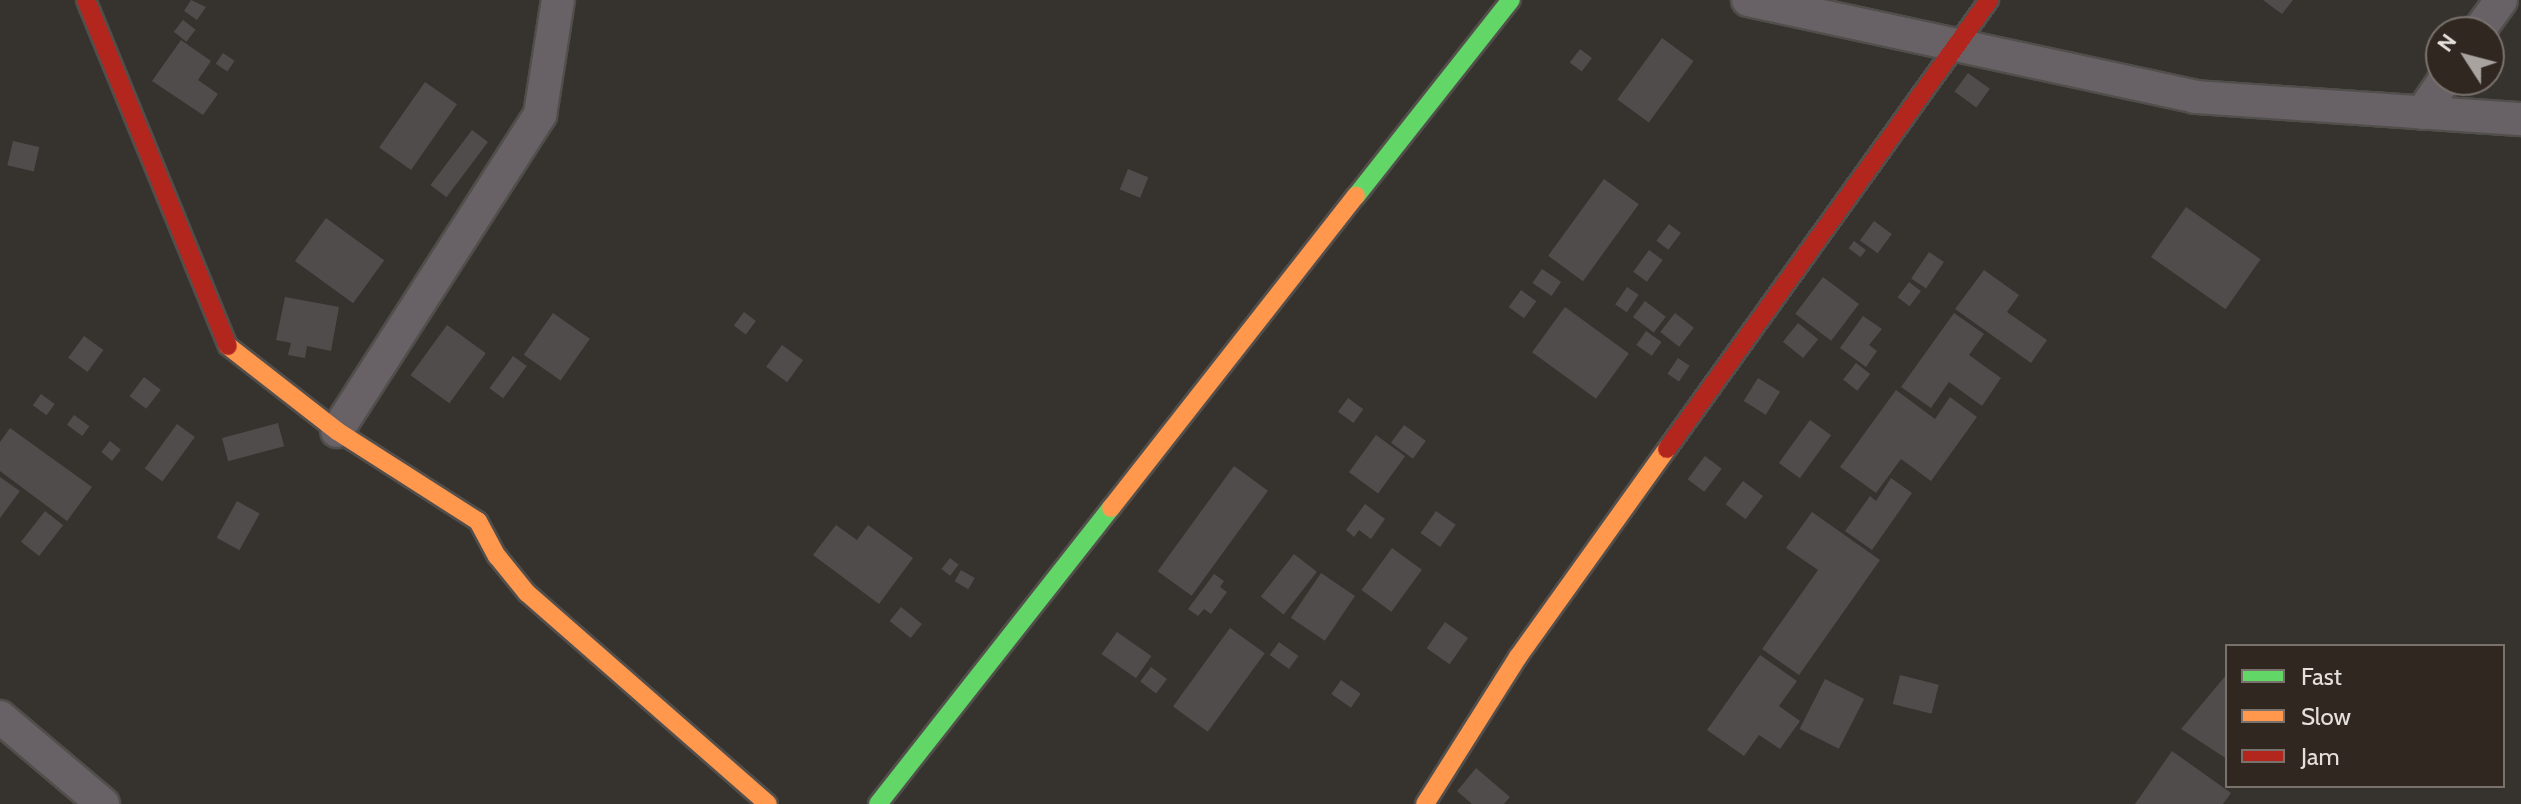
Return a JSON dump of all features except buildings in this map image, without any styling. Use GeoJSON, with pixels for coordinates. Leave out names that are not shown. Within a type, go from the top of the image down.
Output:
{"type":"FeatureCollection","features":[{"type":"Feature","properties":{"kind":"street"},"geometry":{"type":"LineString","coordinates":[[86,0],[225,344],[337,431],[478,521],[497,556],[527,593],[768,804]]}},
{"type":"Feature","properties":{"kind":"street"},"geometry":{"type":"LineString","coordinates":[[337,431],[540,115],[558,0]]}},
{"type":"Feature","properties":{"kind":"street"},"geometry":{"type":"LineString","coordinates":[[878,804],[1511,0]]}},
{"type":"Feature","properties":{"kind":"street"},"geometry":{"type":"LineString","coordinates":[[1748,0],[1956,48],[2026,58],[2195,97],[2521,119]]}},
{"type":"Feature","properties":{"kind":"street"},"geometry":{"type":"LineString","coordinates":[[1425,804],[1518,657],[1989,0]]}},
{"type":"Feature","properties":{"kind":"street"},"geometry":{"type":"LineString","coordinates":[[2422,113],[2433,96]]}},
{"type":"Feature","properties":{"kind":"street"},"geometry":{"type":"LineString","coordinates":[[0,717],[103,804]]}},
{"type":"Feature","properties":{"kind":"street"},"geometry":{"type":"LineString","coordinates":[[904,804],[911,761]]}},
{"type":"Feature","properties":{"kind":"traffic: fast"},"geometry":{"type":"LineString","coordinates":[[1356,196],[1511,0]]}},
{"type":"Feature","properties":{"kind":"traffic: fast"},"geometry":{"type":"LineString","coordinates":[[878,804],[1111,508]]}},
{"type":"Feature","properties":{"kind":"traffic: slow"},"geometry":{"type":"LineString","coordinates":[[1111,508],[1356,196]]}},
{"type":"Feature","properties":{"kind":"traffic: slow"},"geometry":{"type":"LineString","coordinates":[[228,346],[337,431],[478,521],[497,556],[527,593],[768,804]]}},
{"type":"Feature","properties":{"kind":"traffic: slow"},"geometry":{"type":"LineString","coordinates":[[1425,804],[1518,657],[1667,449]]}},
{"type":"Feature","properties":{"kind":"traffic: jam"},"geometry":{"type":"LineString","coordinates":[[86,0],[228,346]]}},
{"type":"Feature","properties":{"kind":"traffic: jam"},"geometry":{"type":"LineString","coordinates":[[1667,449],[1989,0]]}}]}
